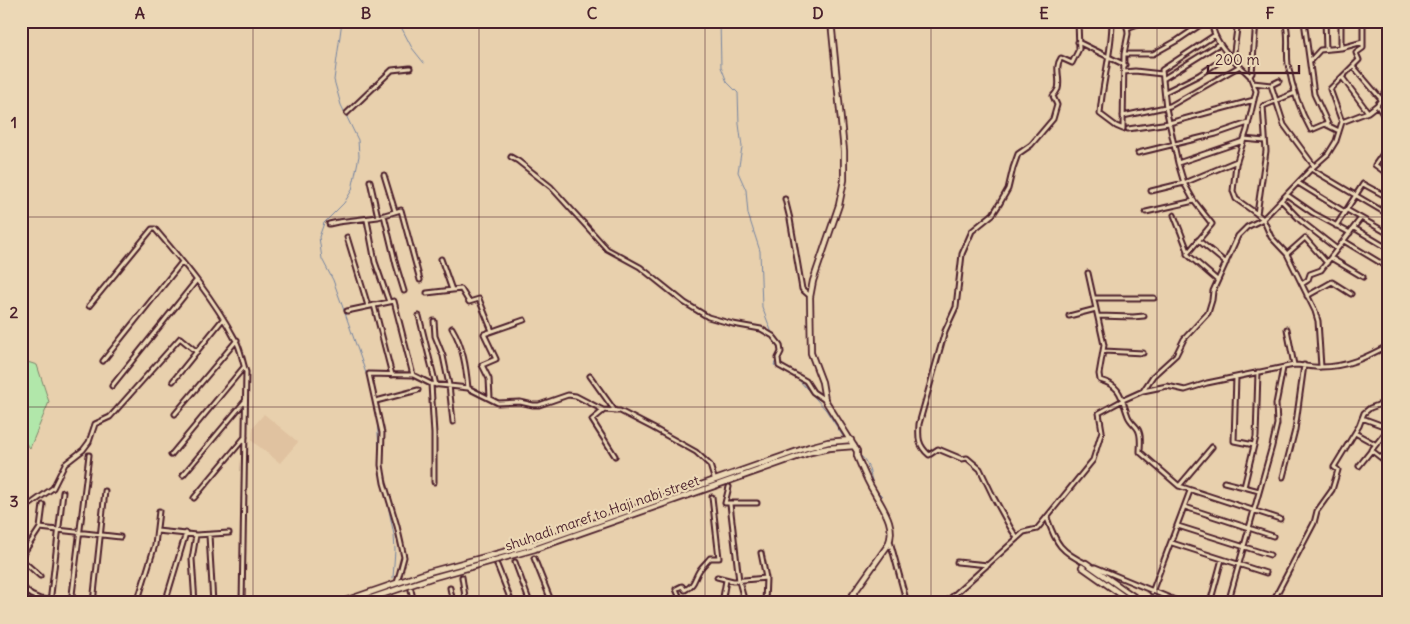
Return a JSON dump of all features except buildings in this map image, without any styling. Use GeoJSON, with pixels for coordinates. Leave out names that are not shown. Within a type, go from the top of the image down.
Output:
{"type":"FeatureCollection","features":[{"type":"Feature","properties":{"kind":"main road"},"geometry":{"type":"LineString","coordinates":[[831,21],[844,151],[844,180],[839,205],[813,281],[810,297],[811,354],[822,382],[825,400],[852,440],[874,492],[888,515],[890,540],[847,603]]}},
{"type":"Feature","properties":{"kind":"main road"},"geometry":{"type":"LineString","coordinates":[[339,603],[429,572],[533,544],[809,447],[828,442],[852,440]]}},
{"type":"Feature","properties":{"kind":"main road","name":"shuhadi maref to Haji nabi street"},"geometry":{"type":"LineString","coordinates":[[357,603],[431,578],[535,549],[811,452],[854,446]]}},
{"type":"Feature","properties":{"kind":"main road"},"geometry":{"type":"LineString","coordinates":[[1084,565],[1133,603]]}},
{"type":"Feature","properties":{"kind":"main road"},"geometry":{"type":"LineString","coordinates":[[1084,565],[1143,603]]}},
{"type":"Feature","properties":{"kind":"street"},"geometry":{"type":"LineString","coordinates":[[1017,538],[980,469],[967,458],[962,459],[938,449],[929,455],[923,450],[918,440],[919,424],[945,331],[956,307],[962,254],[972,231],[993,214],[1008,189],[1012,168],[1018,154],[1031,145],[1053,119],[1057,105],[1053,96],[1058,88],[1058,61],[1061,58],[1072,64],[1079,49],[1078,21]]}},
{"type":"Feature","properties":{"kind":"street"},"geometry":{"type":"LineString","coordinates":[[1111,21],[1112,37],[1103,85],[1100,114],[1123,129],[1124,54],[1128,28],[1127,21]]}},
{"type":"Feature","properties":{"kind":"street"},"geometry":{"type":"LineString","coordinates":[[1128,28],[1146,21]]}},
{"type":"Feature","properties":{"kind":"street"},"geometry":{"type":"LineString","coordinates":[[1124,54],[1153,54],[1206,21]]}},
{"type":"Feature","properties":{"kind":"street"},"geometry":{"type":"LineString","coordinates":[[1211,21],[1219,44],[1250,76],[1256,91],[1249,123],[1237,161],[1233,191],[1236,199],[1263,219],[1271,237],[1287,254],[1318,321],[1321,367]]}},
{"type":"Feature","properties":{"kind":"street"},"geometry":{"type":"LineString","coordinates":[[1233,59],[1238,21]]}},
{"type":"Feature","properties":{"kind":"street"},"geometry":{"type":"LineString","coordinates":[[1250,76],[1252,73],[1256,21]]}},
{"type":"Feature","properties":{"kind":"street"},"geometry":{"type":"LineString","coordinates":[[1285,21],[1288,62],[1295,93],[1304,118],[1311,130],[1322,124],[1339,130]]}},
{"type":"Feature","properties":{"kind":"street"},"geometry":{"type":"LineString","coordinates":[[1304,21],[1314,94],[1329,126]]}},
{"type":"Feature","properties":{"kind":"street"},"geometry":{"type":"LineString","coordinates":[[1325,21],[1326,49]]}},
{"type":"Feature","properties":{"kind":"street"},"geometry":{"type":"LineString","coordinates":[[1341,21],[1341,48]]}},
{"type":"Feature","properties":{"kind":"street"},"geometry":{"type":"LineString","coordinates":[[1143,392],[1153,376],[1176,355],[1184,339],[1208,313],[1213,291],[1238,236],[1247,227],[1263,219],[1331,149],[1336,141],[1342,122],[1330,89],[1359,60],[1356,53],[1363,48],[1363,21]]}},
{"type":"Feature","properties":{"kind":"street"},"geometry":{"type":"LineString","coordinates":[[1188,251],[1212,224],[1194,201],[1184,182],[1169,124],[1162,70],[1215,35]]}},
{"type":"Feature","properties":{"kind":"street"},"geometry":{"type":"LineString","coordinates":[[1078,42],[1125,65]]}},
{"type":"Feature","properties":{"kind":"street"},"geometry":{"type":"LineString","coordinates":[[1309,61],[1320,50],[1341,48],[1363,42]]}},
{"type":"Feature","properties":{"kind":"street"},"geometry":{"type":"LineString","coordinates":[[1163,79],[1219,44]]}},
{"type":"Feature","properties":{"kind":"street"},"geometry":{"type":"LineString","coordinates":[[1166,92],[1199,75],[1229,55]]}},
{"type":"Feature","properties":{"kind":"street"},"geometry":{"type":"LineString","coordinates":[[1123,116],[1166,108],[1240,66]]}},
{"type":"Feature","properties":{"kind":"street"},"geometry":{"type":"LineString","coordinates":[[1353,66],[1381,99]]}},
{"type":"Feature","properties":{"kind":"street"},"geometry":{"type":"LineString","coordinates":[[347,113],[392,70],[410,68]]}},
{"type":"Feature","properties":{"kind":"street"},"geometry":{"type":"LineString","coordinates":[[1124,72],[1135,71],[1162,74]]}},
{"type":"Feature","properties":{"kind":"street"},"geometry":{"type":"LineString","coordinates":[[1342,77],[1368,112]]}},
{"type":"Feature","properties":{"kind":"street"},"geometry":{"type":"LineString","coordinates":[[1253,83],[1270,85],[1279,81]]}},
{"type":"Feature","properties":{"kind":"street"},"geometry":{"type":"LineString","coordinates":[[1270,85],[1284,125],[1312,168],[1389,215]]}},
{"type":"Feature","properties":{"kind":"street"},"geometry":{"type":"LineString","coordinates":[[1342,122],[1368,112],[1389,88]]}},
{"type":"Feature","properties":{"kind":"street"},"geometry":{"type":"LineString","coordinates":[[1258,214],[1266,151],[1263,106],[1295,93]]}},
{"type":"Feature","properties":{"kind":"street"},"geometry":{"type":"LineString","coordinates":[[1384,95],[1389,103]]}},
{"type":"Feature","properties":{"kind":"street"},"geometry":{"type":"LineString","coordinates":[[1128,129],[1169,124],[1254,100]]}},
{"type":"Feature","properties":{"kind":"street"},"geometry":{"type":"LineString","coordinates":[[1376,105],[1389,124]]}},
{"type":"Feature","properties":{"kind":"street"},"geometry":{"type":"LineString","coordinates":[[1138,153],[1216,134],[1249,123]]}},
{"type":"Feature","properties":{"kind":"street"},"geometry":{"type":"LineString","coordinates":[[1178,163],[1244,140],[1265,141]]}},
{"type":"Feature","properties":{"kind":"street"},"geometry":{"type":"LineString","coordinates":[[1388,172],[1375,165],[1389,145]]}},
{"type":"Feature","properties":{"kind":"street"},"geometry":{"type":"LineString","coordinates":[[511,157],[518,160],[550,187],[607,249],[640,267],[685,303],[708,316],[732,324],[761,328],[774,336],[780,345],[779,366],[806,381],[813,392],[825,400]]}},
{"type":"Feature","properties":{"kind":"street"},"geometry":{"type":"LineString","coordinates":[[1151,191],[1184,182],[1237,161]]}},
{"type":"Feature","properties":{"kind":"street"},"geometry":{"type":"LineString","coordinates":[[384,175],[395,211]]}},
{"type":"Feature","properties":{"kind":"street"},"geometry":{"type":"LineString","coordinates":[[370,181],[378,218]]}},
{"type":"Feature","properties":{"kind":"street"},"geometry":{"type":"LineString","coordinates":[[1298,183],[1389,234]]}},
{"type":"Feature","properties":{"kind":"street"},"geometry":{"type":"LineString","coordinates":[[1336,226],[1363,184],[1389,198]]}},
{"type":"Feature","properties":{"kind":"street"},"geometry":{"type":"LineString","coordinates":[[1287,194],[1350,233]]}},
{"type":"Feature","properties":{"kind":"street"},"geometry":{"type":"LineString","coordinates":[[784,199],[790,219],[802,289],[810,297]]}},
{"type":"Feature","properties":{"kind":"street"},"geometry":{"type":"LineString","coordinates":[[1281,200],[1301,221],[1337,249]]}},
{"type":"Feature","properties":{"kind":"street"},"geometry":{"type":"LineString","coordinates":[[1146,212],[1194,201]]}},
{"type":"Feature","properties":{"kind":"street"},"geometry":{"type":"LineString","coordinates":[[328,224],[378,218],[401,210],[420,280]]}},
{"type":"Feature","properties":{"kind":"street"},"geometry":{"type":"LineString","coordinates":[[384,215],[404,290]]}},
{"type":"Feature","properties":{"kind":"street"},"geometry":{"type":"LineString","coordinates":[[1174,215],[1188,251],[1187,254],[1218,280]]}},
{"type":"Feature","properties":{"kind":"street"},"geometry":{"type":"LineString","coordinates":[[1302,284],[1308,280],[1310,274],[1321,270],[1361,218]]}},
{"type":"Feature","properties":{"kind":"street"},"geometry":{"type":"LineString","coordinates":[[367,220],[375,262],[389,302]]}},
{"type":"Feature","properties":{"kind":"street"},"geometry":{"type":"LineString","coordinates":[[1354,228],[1389,249]]}},
{"type":"Feature","properties":{"kind":"street"},"geometry":{"type":"LineString","coordinates":[[89,306],[152,229],[155,229],[196,281],[236,340],[246,372],[242,603]]}},
{"type":"Feature","properties":{"kind":"street"},"geometry":{"type":"LineString","coordinates":[[347,237],[368,306]]}},
{"type":"Feature","properties":{"kind":"street"},"geometry":{"type":"LineString","coordinates":[[1287,254],[1305,238],[1327,263]]}},
{"type":"Feature","properties":{"kind":"street"},"geometry":{"type":"LineString","coordinates":[[1198,240],[1226,264]]}},
{"type":"Feature","properties":{"kind":"street"},"geometry":{"type":"LineString","coordinates":[[1344,242],[1389,268]]}},
{"type":"Feature","properties":{"kind":"street"},"geometry":{"type":"LineString","coordinates":[[1331,258],[1363,277]]}},
{"type":"Feature","properties":{"kind":"street"},"geometry":{"type":"LineString","coordinates":[[441,259],[452,290]]}},
{"type":"Feature","properties":{"kind":"street"},"geometry":{"type":"LineString","coordinates":[[103,361],[182,262]]}},
{"type":"Feature","properties":{"kind":"street"},"geometry":{"type":"LineString","coordinates":[[1088,273],[1104,351],[1099,374],[1100,380],[1110,383],[1119,391],[1128,418],[1139,430],[1140,452],[1179,486],[1280,519]]}},
{"type":"Feature","properties":{"kind":"street"},"geometry":{"type":"LineString","coordinates":[[112,386],[196,281]]}},
{"type":"Feature","properties":{"kind":"street"},"geometry":{"type":"LineString","coordinates":[[1307,296],[1332,282],[1351,294]]}},
{"type":"Feature","properties":{"kind":"street"},"geometry":{"type":"LineString","coordinates":[[427,293],[461,289],[469,302],[479,300],[492,331]]}},
{"type":"Feature","properties":{"kind":"street"},"geometry":{"type":"LineString","coordinates":[[1094,298],[1154,298]]}},
{"type":"Feature","properties":{"kind":"street"},"geometry":{"type":"LineString","coordinates":[[347,311],[394,301],[413,375]]}},
{"type":"Feature","properties":{"kind":"street"},"geometry":{"type":"LineString","coordinates":[[374,305],[392,374]]}},
{"type":"Feature","properties":{"kind":"street"},"geometry":{"type":"LineString","coordinates":[[1069,316],[1096,309]]}},
{"type":"Feature","properties":{"kind":"street"},"geometry":{"type":"LineString","coordinates":[[418,316],[436,385]]}},
{"type":"Feature","properties":{"kind":"street"},"geometry":{"type":"LineString","coordinates":[[1098,316],[1144,316]]}},
{"type":"Feature","properties":{"kind":"street"},"geometry":{"type":"LineString","coordinates":[[173,381],[223,319]]}},
{"type":"Feature","properties":{"kind":"street"},"geometry":{"type":"LineString","coordinates":[[490,398],[489,379],[482,365],[496,359],[484,334],[524,320]]}},
{"type":"Feature","properties":{"kind":"street"},"geometry":{"type":"LineString","coordinates":[[434,321],[435,336],[443,356],[449,385],[453,422]]}},
{"type":"Feature","properties":{"kind":"street"},"geometry":{"type":"LineString","coordinates":[[452,328],[460,343],[468,388]]}},
{"type":"Feature","properties":{"kind":"street"},"geometry":{"type":"LineString","coordinates":[[1287,329],[1294,365]]}},
{"type":"Feature","properties":{"kind":"street"},"geometry":{"type":"LineString","coordinates":[[21,511],[52,488],[66,464],[90,442],[95,424],[110,417],[180,338],[197,352]]}},
{"type":"Feature","properties":{"kind":"street"},"geometry":{"type":"LineString","coordinates":[[175,414],[236,340]]}},
{"type":"Feature","properties":{"kind":"street"},"geometry":{"type":"LineString","coordinates":[[945,603],[1024,532],[1037,529],[1047,518],[1093,460],[1102,431],[1099,413],[1143,392],[1167,386],[1185,390],[1207,383],[1294,365],[1321,367],[1362,360],[1389,345]]}},
{"type":"Feature","properties":{"kind":"street"},"geometry":{"type":"LineString","coordinates":[[1104,351],[1142,352]]}},
{"type":"Feature","properties":{"kind":"street"},"geometry":{"type":"LineString","coordinates":[[1283,477],[1295,430],[1304,365]]}},
{"type":"Feature","properties":{"kind":"street"},"geometry":{"type":"LineString","coordinates":[[171,455],[244,367]]}},
{"type":"Feature","properties":{"kind":"street"},"geometry":{"type":"LineString","coordinates":[[1228,603],[1274,439],[1277,424],[1276,404],[1283,368]]}},
{"type":"Feature","properties":{"kind":"street"},"geometry":{"type":"LineString","coordinates":[[1244,487],[1256,438],[1258,372]]}},
{"type":"Feature","properties":{"kind":"street"},"geometry":{"type":"LineString","coordinates":[[397,584],[404,557],[384,483],[381,465],[382,433],[370,374],[413,375],[431,384],[468,388],[498,403],[520,402],[539,405],[568,395],[576,396],[603,410],[620,411],[696,452],[710,465],[714,478]]}},
{"type":"Feature","properties":{"kind":"street"},"geometry":{"type":"LineString","coordinates":[[590,376],[616,411]]}},
{"type":"Feature","properties":{"kind":"street"},"geometry":{"type":"LineString","coordinates":[[1236,377],[1234,441],[1254,445]]}},
{"type":"Feature","properties":{"kind":"street"},"geometry":{"type":"LineString","coordinates":[[431,384],[434,482]]}},
{"type":"Feature","properties":{"kind":"street"},"geometry":{"type":"LineString","coordinates":[[376,401],[418,390]]}},
{"type":"Feature","properties":{"kind":"street"},"geometry":{"type":"LineString","coordinates":[[183,475],[246,401]]}},
{"type":"Feature","properties":{"kind":"street"},"geometry":{"type":"LineString","coordinates":[[1272,603],[1314,523],[1317,511],[1332,490],[1338,470],[1334,467],[1362,418],[1370,408],[1389,401]]}},
{"type":"Feature","properties":{"kind":"street"},"geometry":{"type":"LineString","coordinates":[[603,410],[592,420],[615,456]]}},
{"type":"Feature","properties":{"kind":"street"},"geometry":{"type":"LineString","coordinates":[[1359,466],[1388,428],[1362,418]]}},
{"type":"Feature","properties":{"kind":"street"},"geometry":{"type":"LineString","coordinates":[[1355,433],[1375,444]]}},
{"type":"Feature","properties":{"kind":"street"},"geometry":{"type":"LineString","coordinates":[[194,498],[245,436]]}},
{"type":"Feature","properties":{"kind":"street"},"geometry":{"type":"LineString","coordinates":[[1179,486],[1212,447]]}},
{"type":"Feature","properties":{"kind":"street"},"geometry":{"type":"LineString","coordinates":[[1372,450],[1389,464]]}},
{"type":"Feature","properties":{"kind":"street"},"geometry":{"type":"LineString","coordinates":[[71,602],[89,455]]}},
{"type":"Feature","properties":{"kind":"street"},"geometry":{"type":"LineString","coordinates":[[1224,482],[1259,491]]}},
{"type":"Feature","properties":{"kind":"street"},"geometry":{"type":"LineString","coordinates":[[729,487],[725,503],[757,503]]}},
{"type":"Feature","properties":{"kind":"street"},"geometry":{"type":"LineString","coordinates":[[94,603],[106,491]]}},
{"type":"Feature","properties":{"kind":"street"},"geometry":{"type":"LineString","coordinates":[[1152,592],[1190,491]]}},
{"type":"Feature","properties":{"kind":"street"},"geometry":{"type":"LineString","coordinates":[[50,601],[63,492]]}},
{"type":"Feature","properties":{"kind":"street"},"geometry":{"type":"LineString","coordinates":[[682,603],[676,589],[682,586],[685,590],[689,588],[696,580],[698,572],[710,558],[719,558],[712,497]]}},
{"type":"Feature","properties":{"kind":"street"},"geometry":{"type":"LineString","coordinates":[[730,504],[739,580],[745,603]]}},
{"type":"Feature","properties":{"kind":"street"},"geometry":{"type":"LineString","coordinates":[[40,576],[21,558],[40,528],[43,505]]}},
{"type":"Feature","properties":{"kind":"street"},"geometry":{"type":"LineString","coordinates":[[1185,507],[1273,536]]}},
{"type":"Feature","properties":{"kind":"street"},"geometry":{"type":"LineString","coordinates":[[137,603],[155,545],[159,511]]}},
{"type":"Feature","properties":{"kind":"street"},"geometry":{"type":"LineString","coordinates":[[1047,518],[1059,546],[1084,565],[1182,603]]}},
{"type":"Feature","properties":{"kind":"street"},"geometry":{"type":"LineString","coordinates":[[1178,526],[1270,555]]}},
{"type":"Feature","properties":{"kind":"street"},"geometry":{"type":"LineString","coordinates":[[40,528],[120,537]]}},
{"type":"Feature","properties":{"kind":"street"},"geometry":{"type":"LineString","coordinates":[[157,531],[196,535],[229,532]]}},
{"type":"Feature","properties":{"kind":"street"},"geometry":{"type":"LineString","coordinates":[[164,603],[186,534]]}},
{"type":"Feature","properties":{"kind":"street"},"geometry":{"type":"LineString","coordinates":[[195,603],[192,558],[196,535]]}},
{"type":"Feature","properties":{"kind":"street"},"geometry":{"type":"LineString","coordinates":[[209,535],[213,603]]}},
{"type":"Feature","properties":{"kind":"street"},"geometry":{"type":"LineString","coordinates":[[890,540],[905,603]]}},
{"type":"Feature","properties":{"kind":"street"},"geometry":{"type":"LineString","coordinates":[[1172,543],[1266,573]]}},
{"type":"Feature","properties":{"kind":"street"},"geometry":{"type":"LineString","coordinates":[[761,553],[766,578],[765,603]]}},
{"type":"Feature","properties":{"kind":"street"},"geometry":{"type":"LineString","coordinates":[[534,558],[552,603]]}},
{"type":"Feature","properties":{"kind":"street"},"geometry":{"type":"LineString","coordinates":[[1210,603],[1222,559]]}},
{"type":"Feature","properties":{"kind":"street"},"geometry":{"type":"LineString","coordinates":[[514,562],[530,603]]}},
{"type":"Feature","properties":{"kind":"street"},"geometry":{"type":"LineString","coordinates":[[957,562],[988,565]]}},
{"type":"Feature","properties":{"kind":"street"},"geometry":{"type":"LineString","coordinates":[[496,565],[512,603]]}},
{"type":"Feature","properties":{"kind":"street"},"geometry":{"type":"LineString","coordinates":[[462,577],[466,603]]}},
{"type":"Feature","properties":{"kind":"street"},"geometry":{"type":"LineString","coordinates":[[717,577],[726,580],[766,578]]}},
{"type":"Feature","properties":{"kind":"street"},"geometry":{"type":"LineString","coordinates":[[722,603],[726,580]]}},
{"type":"Feature","properties":{"kind":"street"},"geometry":{"type":"LineString","coordinates":[[21,586],[31,595],[40,599],[81,603]]}},
{"type":"Feature","properties":{"kind":"street"},"geometry":{"type":"LineString","coordinates":[[450,588],[453,603]]}},
{"type":"Feature","properties":{"kind":"street"},"geometry":{"type":"LineString","coordinates":[[411,590],[414,603]]}},
{"type":"Feature","properties":{"kind":"shaded area"},"geometry":{"type":"Polygon","coordinates":[[[264,414],[298,442],[280,463],[252,441],[253,427],[264,414]]]}},
{"type":"Feature","properties":{"kind":"green space"},"geometry":{"type":"Polygon","coordinates":[[[21,360],[37,365],[49,402],[30,448],[21,438],[21,360]]]}},
{"type":"Feature","properties":{"kind":"waterway"},"geometry":{"type":"LineString","coordinates":[[342,21],[334,80],[341,105],[358,140],[359,156],[352,190],[344,203],[324,223],[319,237],[322,259],[333,280],[346,316],[368,379],[375,410]]}},
{"type":"Feature","properties":{"kind":"waterway"},"geometry":{"type":"LineString","coordinates":[[398,21],[412,48],[424,63]]}},
{"type":"Feature","properties":{"kind":"waterway"},"geometry":{"type":"LineString","coordinates":[[696,21],[721,26]]}},
{"type":"Feature","properties":{"kind":"waterway"},"geometry":{"type":"LineString","coordinates":[[720,21],[721,67],[727,82],[738,93],[742,147],[738,172],[746,190],[748,214],[760,251],[762,307],[772,333]]}},
{"type":"Feature","properties":{"kind":"waterway"},"geometry":{"type":"LineString","coordinates":[[776,342],[779,352]]}},
{"type":"Feature","properties":{"kind":"waterway"},"geometry":{"type":"LineString","coordinates":[[777,358],[774,365],[797,378],[826,410],[844,438]]}},
{"type":"Feature","properties":{"kind":"waterway"},"geometry":{"type":"LineString","coordinates":[[377,419],[380,462]]}},
{"type":"Feature","properties":{"kind":"waterway"},"geometry":{"type":"LineString","coordinates":[[858,454],[867,464],[873,485]]}},
{"type":"Feature","properties":{"kind":"waterway"},"geometry":{"type":"LineString","coordinates":[[380,466],[394,535],[393,578]]}},
{"type":"Feature","properties":{"kind":"waterway"},"geometry":{"type":"LineString","coordinates":[[875,489],[882,496]]}}]}
